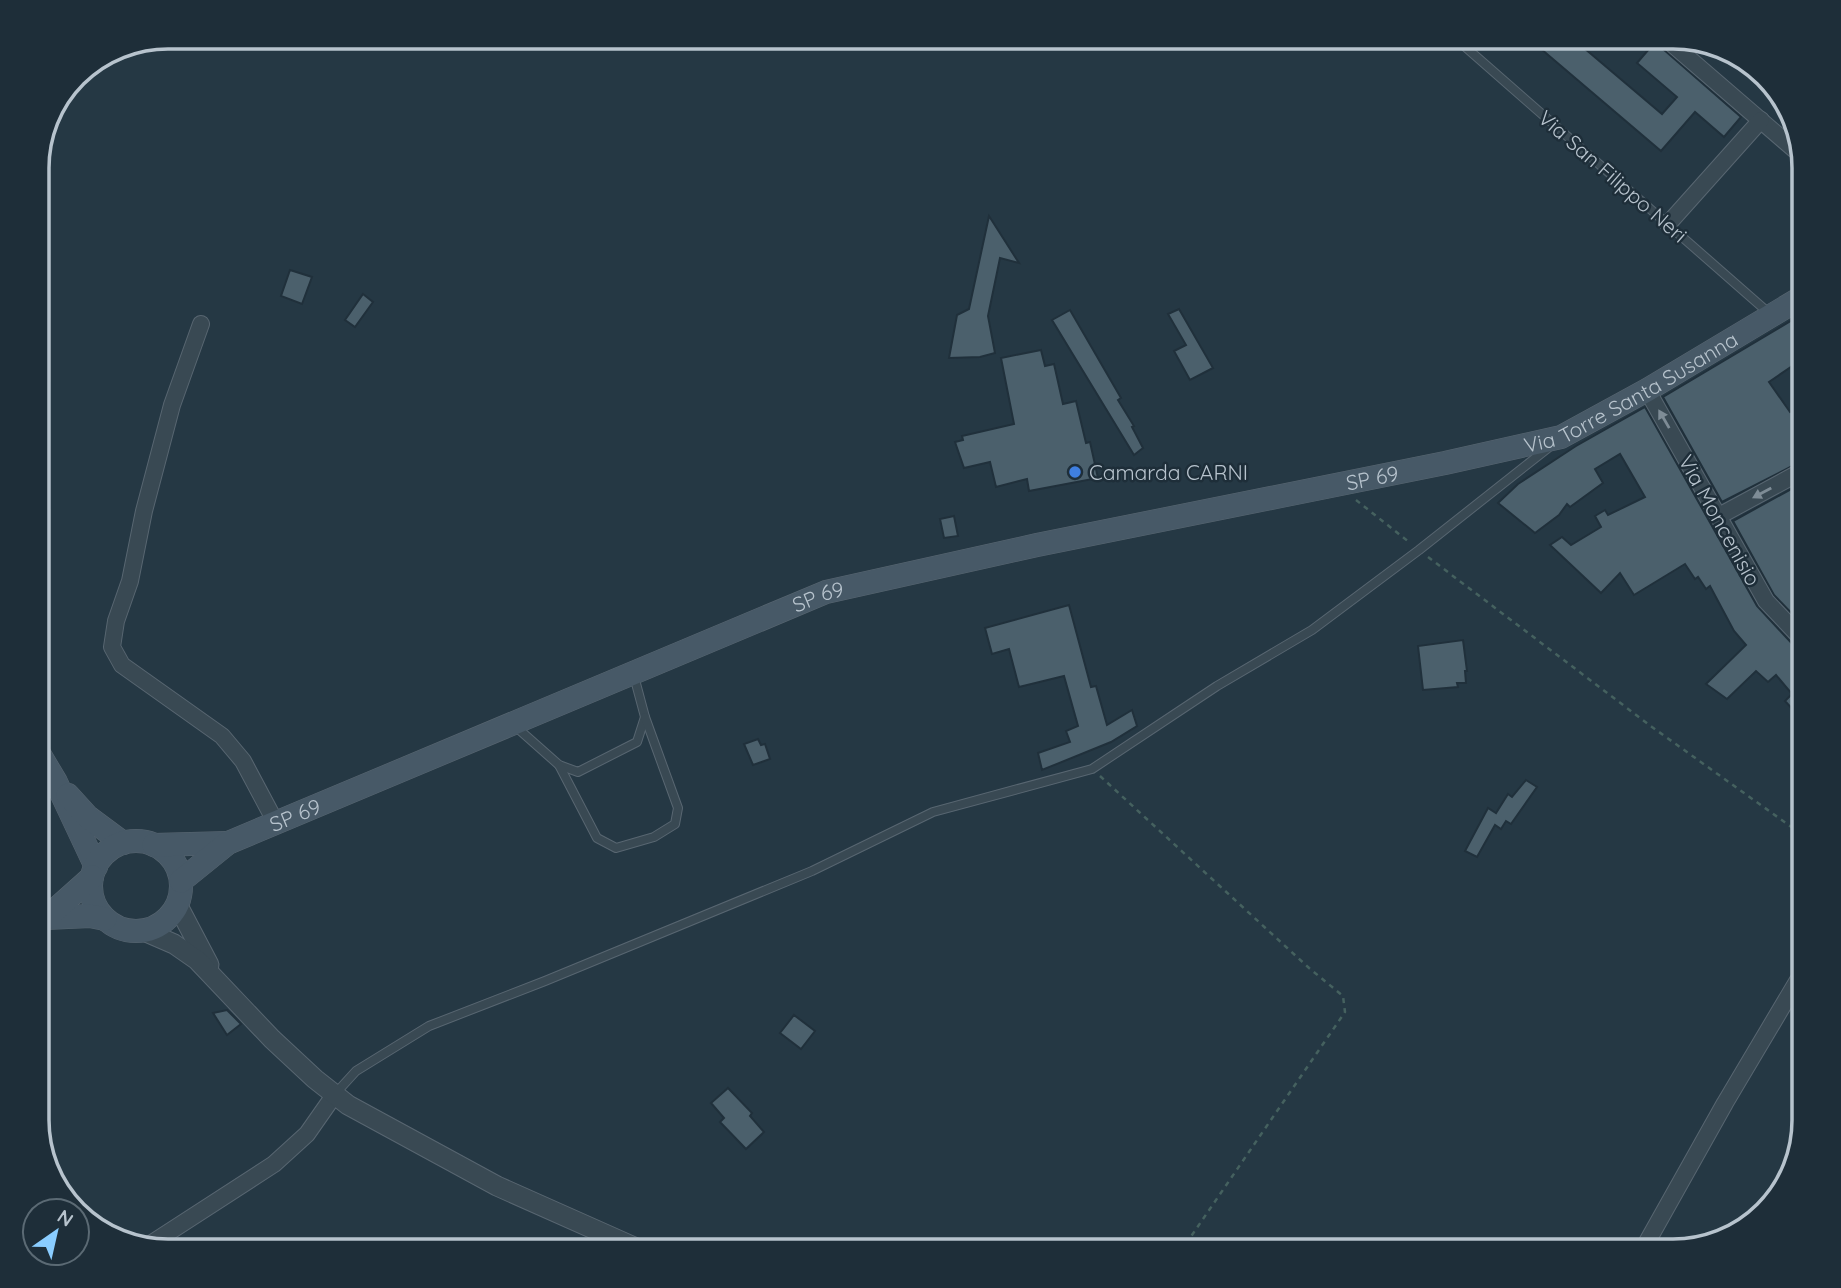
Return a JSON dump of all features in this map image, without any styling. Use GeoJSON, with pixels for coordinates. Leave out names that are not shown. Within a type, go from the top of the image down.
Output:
{"type":"FeatureCollection","features":[{"type":"Feature","properties":{"kind":"main road","name":"Via Torre Santa Susanna"},"geometry":{"type":"LineString","coordinates":[[1445,463],[1561,437],[1647,390],[1792,304]]}},
{"type":"Feature","properties":{"kind":"main road","name":"SP 69"},"geometry":{"type":"LineString","coordinates":[[228,843],[826,592],[1037,545],[1445,463]]}},
{"type":"Feature","properties":{"kind":"main road"},"geometry":{"type":"LineString","coordinates":[[49,770],[94,872],[93,900],[105,919]]}},
{"type":"Feature","properties":{"kind":"main road"},"geometry":{"type":"LineString","coordinates":[[56,782],[88,817],[123,843]]}},
{"type":"Feature","properties":{"kind":"main road"},"geometry":{"type":"LineString","coordinates":[[49,914],[94,872],[102,856],[123,843],[228,843]]}},
{"type":"Feature","properties":{"kind":"main road"},"geometry":{"type":"LineString","coordinates":[[181,881],[228,843]]}},
{"type":"Feature","properties":{"kind":"main road"},"geometry":{"type":"LineString","coordinates":[[49,919],[90,916],[105,919],[123,929],[144,931],[164,922],[177,904],[181,881],[176,866],[167,854],[154,845]]}},
{"type":"Feature","properties":{"kind":"street"},"geometry":{"type":"LineString","coordinates":[[1678,49],[1790,146]]}},
{"type":"Feature","properties":{"kind":"street"},"geometry":{"type":"LineString","coordinates":[[1668,224],[1760,120]]}},
{"type":"Feature","properties":{"kind":"street"},"geometry":{"type":"LineString","coordinates":[[201,324],[172,405],[144,511],[130,581],[116,621],[112,647],[122,665],[222,736],[243,761],[276,823]]}},
{"type":"Feature","properties":{"kind":"street","name":"Via Moncenisio"},"geometry":{"type":"LineString","coordinates":[[1647,390],[1766,601],[1792,628]]}},
{"type":"Feature","properties":{"kind":"street"},"geometry":{"type":"LineString","coordinates":[[1719,516],[1792,476]]}},
{"type":"Feature","properties":{"kind":"street"},"geometry":{"type":"LineString","coordinates":[[177,904],[217,979]]}},
{"type":"Feature","properties":{"kind":"street"},"geometry":{"type":"LineString","coordinates":[[144,931],[174,944],[197,960],[272,1039],[314,1079],[348,1105],[497,1186],[616,1239]]}},
{"type":"Feature","properties":{"kind":"street"},"geometry":{"type":"LineString","coordinates":[[1649,1239],[1792,990]]}},
{"type":"Feature","properties":{"kind":"street"},"geometry":{"type":"LineString","coordinates":[[159,1238],[275,1164],[307,1134],[335,1094]]}},
{"type":"Feature","properties":{"kind":"lane","name":"Via San Filippo Neri"},"geometry":{"type":"LineString","coordinates":[[1468,49],[1772,316]]}},
{"type":"Feature","properties":{"kind":"lane"},"geometry":{"type":"LineString","coordinates":[[335,1094],[356,1071],[429,1026],[812,871],[933,812],[1092,769],[1217,686],[1312,630],[1419,550],[1561,437]]}},
{"type":"Feature","properties":{"kind":"lane"},"geometry":{"type":"LineString","coordinates":[[513,723],[559,765],[597,838],[616,848],[654,837],[675,824],[678,808],[645,717],[633,673]]}},
{"type":"Feature","properties":{"kind":"lane"},"geometry":{"type":"LineString","coordinates":[[559,765],[578,772],[637,742],[645,717]]}},
{"type":"Feature","properties":{"kind":"path"},"geometry":{"type":"LineString","coordinates":[[1337,485],[1652,727],[1792,827]]}},
{"type":"Feature","properties":{"kind":"path"},"geometry":{"type":"LineString","coordinates":[[1108,783],[1343,996],[1345,1012],[1189,1239]]}},
{"type":"Feature","properties":{"kind":"building"},"geometry":{"type":"Polygon","coordinates":[[[1541,49],[1585,49],[1662,114],[1677,97],[1637,63],[1649,49],[1663,49],[1741,117],[1724,137],[1695,112],[1661,151],[1541,49]]]}},
{"type":"Feature","properties":{"kind":"building"},"geometry":{"type":"Polygon","coordinates":[[[989,216],[1019,263],[1000,258],[988,316],[995,353],[980,357],[949,358],[957,315],[969,309],[989,216]]]}},
{"type":"Feature","properties":{"kind":"building"},"geometry":{"type":"Polygon","coordinates":[[[290,270],[312,277],[302,304],[281,296],[290,270]]]}},
{"type":"Feature","properties":{"kind":"building"},"geometry":{"type":"Polygon","coordinates":[[[363,294],[373,302],[355,327],[345,320],[363,294]]]}},
{"type":"Feature","properties":{"kind":"building"},"geometry":{"type":"Polygon","coordinates":[[[1179,309],[1213,368],[1190,380],[1174,351],[1186,345],[1168,314],[1179,309]]]}},
{"type":"Feature","properties":{"kind":"building"},"geometry":{"type":"Polygon","coordinates":[[[1070,310],[1121,398],[1118,400],[1134,426],[1132,427],[1143,448],[1134,455],[1052,320],[1070,310]]]}},
{"type":"Feature","properties":{"kind":"building"},"geometry":{"type":"Polygon","coordinates":[[[1792,320],[1792,366],[1769,382],[1790,412],[1792,411],[1792,466],[1722,502],[1663,397],[1792,320]]]}},
{"type":"Feature","properties":{"kind":"building"},"geometry":{"type":"Polygon","coordinates":[[[1041,350],[1045,366],[1054,364],[1063,404],[1076,401],[1086,443],[1090,442],[1098,478],[1029,491],[1027,479],[996,487],[990,462],[964,468],[955,442],[963,440],[962,436],[1014,424],[1001,358],[1041,350]]]}},
{"type":"Feature","properties":{"kind":"building"},"geometry":{"type":"Polygon","coordinates":[[[1645,407],[1757,606],[1792,644],[1792,694],[1776,675],[1768,682],[1756,671],[1727,699],[1706,684],[1746,645],[1734,631],[1710,586],[1706,589],[1685,564],[1634,595],[1620,573],[1601,593],[1550,545],[1562,537],[1571,545],[1601,527],[1595,516],[1605,510],[1608,515],[1645,497],[1620,454],[1595,469],[1603,483],[1570,507],[1567,504],[1559,515],[1535,533],[1498,503],[1518,484],[1576,446],[1645,407]]]}},
{"type":"Feature","properties":{"kind":"building"},"geometry":{"type":"Polygon","coordinates":[[[1792,489],[1792,614],[1774,595],[1733,521],[1792,489]]]}},
{"type":"Feature","properties":{"kind":"building"},"geometry":{"type":"Polygon","coordinates":[[[954,516],[958,536],[944,538],[940,519],[954,516]]]}},
{"type":"Feature","properties":{"kind":"building"},"geometry":{"type":"Polygon","coordinates":[[[1069,605],[1091,687],[1096,686],[1107,725],[1132,710],[1137,726],[1111,742],[1042,770],[1038,753],[1070,742],[1066,731],[1078,726],[1064,676],[1019,687],[1009,649],[992,654],[985,628],[1069,605]]]}},
{"type":"Feature","properties":{"kind":"building"},"geometry":{"type":"Polygon","coordinates":[[[1463,640],[1466,683],[1457,683],[1458,687],[1423,690],[1418,646],[1463,640]]]}},
{"type":"Feature","properties":{"kind":"building"},"geometry":{"type":"Polygon","coordinates":[[[1792,694],[1792,709],[1785,701],[1792,694]]]}},
{"type":"Feature","properties":{"kind":"building"},"geometry":{"type":"Polygon","coordinates":[[[758,739],[761,745],[765,744],[770,759],[753,765],[744,744],[758,739]]]}},
{"type":"Feature","properties":{"kind":"building"},"geometry":{"type":"Polygon","coordinates":[[[1526,780],[1537,787],[1511,824],[1506,821],[1501,829],[1495,825],[1477,857],[1465,851],[1488,808],[1496,813],[1508,794],[1512,797],[1526,780]]]}},
{"type":"Feature","properties":{"kind":"building"},"geometry":{"type":"Polygon","coordinates":[[[227,1010],[241,1024],[227,1035],[213,1013],[227,1010]]]}},
{"type":"Feature","properties":{"kind":"building"},"geometry":{"type":"Polygon","coordinates":[[[794,1015],[815,1031],[801,1049],[780,1033],[794,1015]]]}},
{"type":"Feature","properties":{"kind":"building"},"geometry":{"type":"Polygon","coordinates":[[[728,1088],[752,1113],[750,1116],[764,1132],[746,1149],[720,1122],[724,1118],[711,1103],[728,1088]]]}},
{"type":"Feature","properties":{"kind":"place","name":"Camarda CARNI"},"geometry":{"type":"Point","coordinates":[1075,472]}}]}
